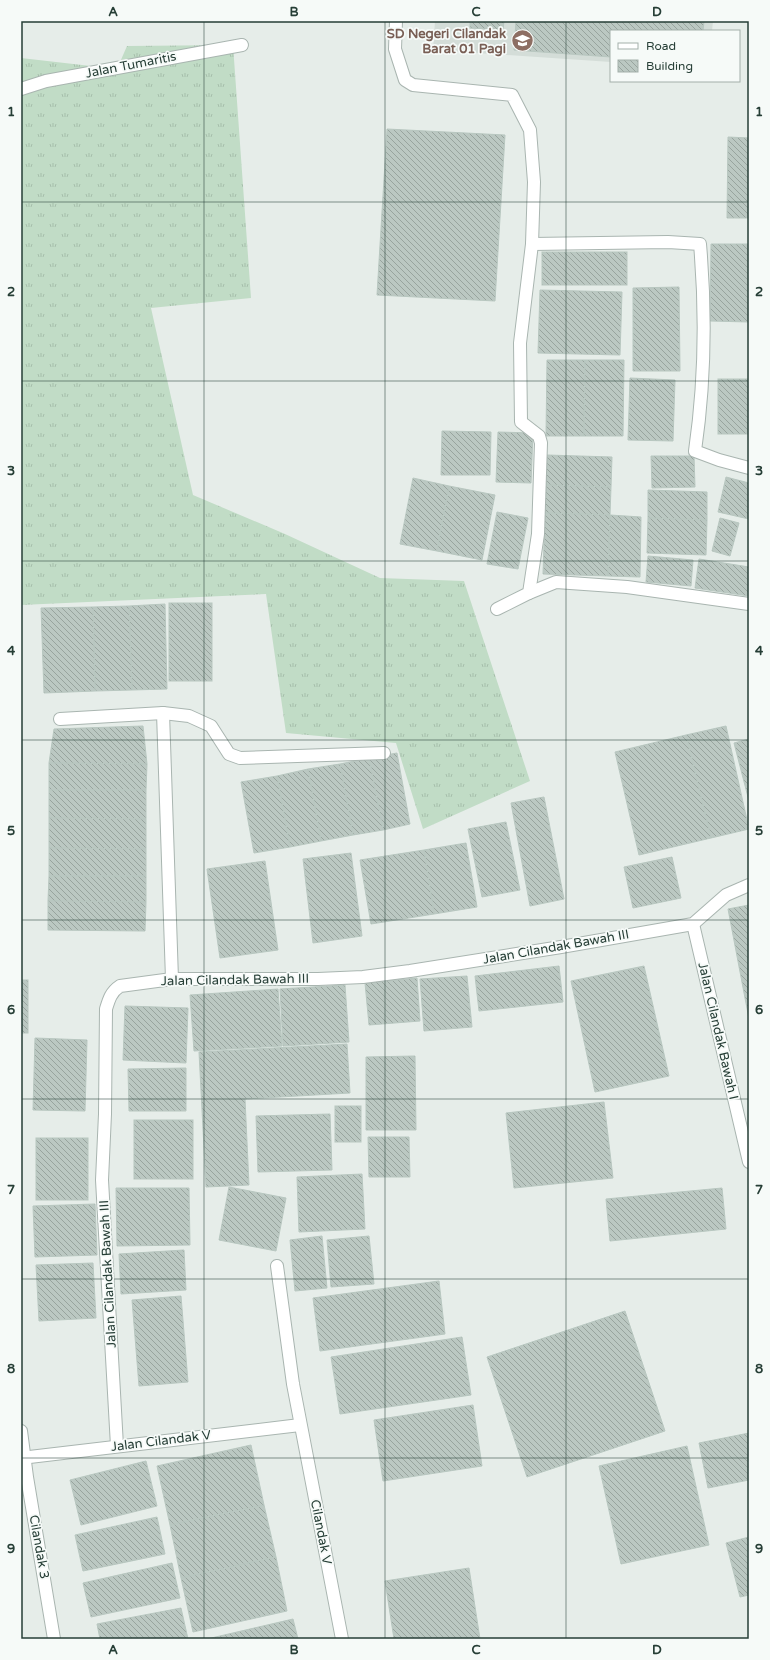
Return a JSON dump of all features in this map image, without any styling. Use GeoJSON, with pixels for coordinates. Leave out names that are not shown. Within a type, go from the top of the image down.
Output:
{"type":"FeatureCollection","features":[{"type":"Feature","properties":{"kind":"street"},"geometry":{"type":"LineString","coordinates":[[396,21],[395,49],[405,80],[413,85],[512,94],[530,130],[534,182],[532,244],[520,343],[521,422],[539,436],[541,443],[538,534],[529,593]]}},
{"type":"Feature","properties":{"kind":"street","name":"Jalan Tumaritis"},"geometry":{"type":"LineString","coordinates":[[21,89],[46,81],[242,45]]}},
{"type":"Feature","properties":{"kind":"street"},"geometry":{"type":"LineString","coordinates":[[532,244],[660,242],[700,244],[704,286],[704,347],[701,412],[695,451],[719,460],[749,468]]}},
{"type":"Feature","properties":{"kind":"street"},"geometry":{"type":"LineString","coordinates":[[497,609],[529,593],[556,582],[627,587],[749,604]]}},
{"type":"Feature","properties":{"kind":"street"},"geometry":{"type":"LineString","coordinates":[[60,719],[162,713],[189,716],[199,719],[211,726],[229,754],[240,758],[384,753]]}},
{"type":"Feature","properties":{"kind":"street"},"geometry":{"type":"LineString","coordinates":[[162,713],[172,979]]}},
{"type":"Feature","properties":{"kind":"street"},"geometry":{"type":"LineString","coordinates":[[693,924],[726,894],[749,885]]}},
{"type":"Feature","properties":{"kind":"street","name":"Jalan Cilandak Bawah III"},"geometry":{"type":"LineString","coordinates":[[118,1446],[102,1180],[105,1114],[106,1009],[112,992],[120,986],[172,979],[318,979],[363,977],[455,964],[693,924]]}},
{"type":"Feature","properties":{"kind":"street","name":"Jalan Cilandak Bawah I"},"geometry":{"type":"LineString","coordinates":[[693,924],[749,1162]]}},
{"type":"Feature","properties":{"kind":"street","name":"Cilandak V"},"geometry":{"type":"LineString","coordinates":[[277,1266],[300,1425],[342,1639]]}},
{"type":"Feature","properties":{"kind":"street","name":"Jalan Cilandak V"},"geometry":{"type":"LineString","coordinates":[[23,1458],[300,1425]]}},
{"type":"Feature","properties":{"kind":"street","name":"Cilandak 3"},"geometry":{"type":"LineString","coordinates":[[21,1431],[23,1458],[54,1639]]}},
{"type":"Feature","properties":{"kind":"shaded area","name":"SD Negeri Cilandak Barat 01 Pagi"},"geometry":{"type":"Polygon","coordinates":[[[435,21],[713,21],[712,30],[610,30],[610,62],[433,50],[435,21]]]}},
{"type":"Feature","properties":{"kind":"green space"},"geometry":{"type":"Polygon","coordinates":[[[233,45],[251,298],[151,308],[193,495],[285,534],[380,578],[464,581],[530,781],[423,829],[396,743],[286,733],[266,594],[21,605],[21,58],[117,69],[127,46],[233,45]]]}},
{"type":"Feature","properties":{"kind":"building"},"geometry":{"type":"Polygon","coordinates":[[[470,21],[504,21],[503,30],[470,28],[470,21]]]}},
{"type":"Feature","properties":{"kind":"building"},"geometry":{"type":"Polygon","coordinates":[[[516,21],[704,21],[703,30],[610,30],[610,57],[514,50],[516,21]]]}},
{"type":"Feature","properties":{"kind":"building"},"geometry":{"type":"Polygon","coordinates":[[[387,129],[505,135],[495,301],[377,295],[387,129]]]}},
{"type":"Feature","properties":{"kind":"building"},"geometry":{"type":"Polygon","coordinates":[[[728,137],[749,138],[749,218],[727,218],[728,137]]]}},
{"type":"Feature","properties":{"kind":"building"},"geometry":{"type":"Polygon","coordinates":[[[711,244],[749,244],[749,322],[710,321],[711,244]]]}},
{"type":"Feature","properties":{"kind":"building"},"geometry":{"type":"Polygon","coordinates":[[[542,252],[627,252],[627,285],[542,285],[542,252]]]}},
{"type":"Feature","properties":{"kind":"building"},"geometry":{"type":"Polygon","coordinates":[[[679,287],[680,371],[633,371],[633,288],[679,287]]]}},
{"type":"Feature","properties":{"kind":"building"},"geometry":{"type":"Polygon","coordinates":[[[540,290],[622,292],[620,355],[538,353],[540,290]]]}},
{"type":"Feature","properties":{"kind":"building"},"geometry":{"type":"Polygon","coordinates":[[[547,360],[585,360],[584,436],[546,436],[547,360]]]}},
{"type":"Feature","properties":{"kind":"building"},"geometry":{"type":"Polygon","coordinates":[[[585,360],[624,360],[623,436],[584,436],[585,360]]]}},
{"type":"Feature","properties":{"kind":"building"},"geometry":{"type":"Polygon","coordinates":[[[630,378],[675,380],[673,441],[628,440],[630,378]]]}},
{"type":"Feature","properties":{"kind":"building"},"geometry":{"type":"Polygon","coordinates":[[[718,379],[749,379],[749,434],[718,434],[718,379]]]}},
{"type":"Feature","properties":{"kind":"building"},"geometry":{"type":"Polygon","coordinates":[[[442,431],[491,432],[490,475],[441,475],[442,431]]]}},
{"type":"Feature","properties":{"kind":"building"},"geometry":{"type":"Polygon","coordinates":[[[498,432],[533,433],[531,483],[496,482],[498,432]]]}},
{"type":"Feature","properties":{"kind":"building"},"geometry":{"type":"Polygon","coordinates":[[[547,455],[612,457],[611,487],[546,485],[547,455]]]}},
{"type":"Feature","properties":{"kind":"building"},"geometry":{"type":"Polygon","coordinates":[[[651,456],[694,456],[695,487],[652,488],[651,456]]]}},
{"type":"Feature","properties":{"kind":"building"},"geometry":{"type":"Polygon","coordinates":[[[726,477],[749,483],[749,519],[718,512],[726,477]]]}},
{"type":"Feature","properties":{"kind":"building"},"geometry":{"type":"Polygon","coordinates":[[[413,478],[449,486],[437,551],[400,544],[413,478]]]}},
{"type":"Feature","properties":{"kind":"building"},"geometry":{"type":"Polygon","coordinates":[[[546,485],[611,487],[610,515],[545,513],[546,485]]]}},
{"type":"Feature","properties":{"kind":"building"},"geometry":{"type":"Polygon","coordinates":[[[449,486],[495,495],[482,560],[437,551],[449,486]]]}},
{"type":"Feature","properties":{"kind":"building"},"geometry":{"type":"Polygon","coordinates":[[[648,490],[707,492],[707,520],[648,518],[648,490]]]}},
{"type":"Feature","properties":{"kind":"building"},"geometry":{"type":"Polygon","coordinates":[[[497,512],[528,518],[518,569],[487,564],[497,512]]]}},
{"type":"Feature","properties":{"kind":"building"},"geometry":{"type":"Polygon","coordinates":[[[545,513],[610,515],[608,576],[543,574],[545,513]]]}},
{"type":"Feature","properties":{"kind":"building"},"geometry":{"type":"Polygon","coordinates":[[[610,515],[641,517],[640,577],[608,576],[610,515]]]}},
{"type":"Feature","properties":{"kind":"building"},"geometry":{"type":"Polygon","coordinates":[[[648,518],[707,520],[706,555],[647,553],[648,518]]]}},
{"type":"Feature","properties":{"kind":"building"},"geometry":{"type":"Polygon","coordinates":[[[720,518],[739,523],[730,556],[712,551],[720,518]]]}},
{"type":"Feature","properties":{"kind":"building"},"geometry":{"type":"Polygon","coordinates":[[[648,556],[693,560],[691,586],[646,582],[648,556]]]}},
{"type":"Feature","properties":{"kind":"building"},"geometry":{"type":"Polygon","coordinates":[[[699,559],[749,567],[749,596],[695,588],[699,559]]]}},
{"type":"Feature","properties":{"kind":"building"},"geometry":{"type":"Polygon","coordinates":[[[169,603],[212,603],[212,681],[169,681],[169,603]]]}},
{"type":"Feature","properties":{"kind":"building"},"geometry":{"type":"Polygon","coordinates":[[[165,604],[167,689],[132,690],[129,606],[165,604]]]}},
{"type":"Feature","properties":{"kind":"building"},"geometry":{"type":"Polygon","coordinates":[[[129,606],[132,690],[95,691],[93,607],[129,606]]]}},
{"type":"Feature","properties":{"kind":"building"},"geometry":{"type":"Polygon","coordinates":[[[93,607],[95,691],[44,693],[41,608],[93,607]]]}},
{"type":"Feature","properties":{"kind":"building"},"geometry":{"type":"Polygon","coordinates":[[[143,726],[147,764],[49,763],[54,729],[143,726]]]}},
{"type":"Feature","properties":{"kind":"building"},"geometry":{"type":"Polygon","coordinates":[[[726,726],[749,829],[711,838],[686,735],[726,726]]]}},
{"type":"Feature","properties":{"kind":"building"},"geometry":{"type":"Polygon","coordinates":[[[686,735],[711,838],[639,855],[615,752],[686,735]]]}},
{"type":"Feature","properties":{"kind":"building"},"geometry":{"type":"Polygon","coordinates":[[[749,739],[749,801],[734,743],[749,739]]]}},
{"type":"Feature","properties":{"kind":"building"},"geometry":{"type":"Polygon","coordinates":[[[397,753],[410,824],[383,830],[369,758],[397,753]]]}},
{"type":"Feature","properties":{"kind":"building"},"geometry":{"type":"Polygon","coordinates":[[[369,758],[383,830],[353,835],[340,764],[369,758]]]}},
{"type":"Feature","properties":{"kind":"building"},"geometry":{"type":"Polygon","coordinates":[[[49,763],[147,764],[146,790],[49,790],[49,763]]]}},
{"type":"Feature","properties":{"kind":"building"},"geometry":{"type":"Polygon","coordinates":[[[340,764],[353,835],[321,841],[308,769],[340,764]]]}},
{"type":"Feature","properties":{"kind":"building"},"geometry":{"type":"Polygon","coordinates":[[[308,769],[321,841],[290,847],[277,776],[308,769]]]}},
{"type":"Feature","properties":{"kind":"building"},"geometry":{"type":"Polygon","coordinates":[[[277,776],[290,847],[254,853],[241,782],[277,776]]]}},
{"type":"Feature","properties":{"kind":"building"},"geometry":{"type":"Polygon","coordinates":[[[49,790],[146,790],[146,819],[49,818],[49,790]]]}},
{"type":"Feature","properties":{"kind":"building"},"geometry":{"type":"Polygon","coordinates":[[[544,797],[564,899],[530,906],[511,803],[544,797]]]}},
{"type":"Feature","properties":{"kind":"building"},"geometry":{"type":"Polygon","coordinates":[[[49,818],[146,819],[146,849],[49,848],[49,818]]]}},
{"type":"Feature","properties":{"kind":"building"},"geometry":{"type":"Polygon","coordinates":[[[506,822],[520,890],[482,897],[468,829],[506,822]]]}},
{"type":"Feature","properties":{"kind":"building"},"geometry":{"type":"Polygon","coordinates":[[[466,843],[477,907],[434,914],[424,850],[466,843]]]}},
{"type":"Feature","properties":{"kind":"building"},"geometry":{"type":"Polygon","coordinates":[[[49,848],[146,849],[146,876],[49,876],[49,848]]]}},
{"type":"Feature","properties":{"kind":"building"},"geometry":{"type":"Polygon","coordinates":[[[424,850],[434,914],[371,924],[360,860],[424,850]]]}},
{"type":"Feature","properties":{"kind":"building"},"geometry":{"type":"Polygon","coordinates":[[[351,853],[362,936],[313,943],[303,859],[351,853]]]}},
{"type":"Feature","properties":{"kind":"building"},"geometry":{"type":"Polygon","coordinates":[[[672,857],[681,898],[633,908],[624,867],[672,857]]]}},
{"type":"Feature","properties":{"kind":"building"},"geometry":{"type":"Polygon","coordinates":[[[265,861],[278,950],[220,958],[207,869],[265,861]]]}},
{"type":"Feature","properties":{"kind":"building"},"geometry":{"type":"Polygon","coordinates":[[[49,876],[146,876],[146,902],[48,901],[49,876]]]}},
{"type":"Feature","properties":{"kind":"building"},"geometry":{"type":"Polygon","coordinates":[[[48,901],[146,902],[145,931],[48,930],[48,901]]]}},
{"type":"Feature","properties":{"kind":"building"},"geometry":{"type":"Polygon","coordinates":[[[749,905],[749,1019],[728,909],[749,905]]]}},
{"type":"Feature","properties":{"kind":"building"},"geometry":{"type":"Polygon","coordinates":[[[559,966],[563,1002],[479,1011],[475,976],[559,966]]]}},
{"type":"Feature","properties":{"kind":"building"},"geometry":{"type":"Polygon","coordinates":[[[644,966],[669,1076],[595,1092],[571,981],[644,966]]]}},
{"type":"Feature","properties":{"kind":"building"},"geometry":{"type":"Polygon","coordinates":[[[467,976],[472,1027],[424,1031],[420,979],[467,976]]]}},
{"type":"Feature","properties":{"kind":"building"},"geometry":{"type":"Polygon","coordinates":[[[417,978],[420,1021],[369,1025],[365,983],[417,978]]]}},
{"type":"Feature","properties":{"kind":"building"},"geometry":{"type":"Polygon","coordinates":[[[21,980],[28,980],[28,1033],[21,1033],[21,980]]]}},
{"type":"Feature","properties":{"kind":"building"},"geometry":{"type":"Polygon","coordinates":[[[345,985],[349,1042],[283,1046],[280,989],[345,985]]]}},
{"type":"Feature","properties":{"kind":"building"},"geometry":{"type":"Polygon","coordinates":[[[278,989],[282,1046],[194,1051],[190,995],[278,989]]]}},
{"type":"Feature","properties":{"kind":"building"},"geometry":{"type":"Polygon","coordinates":[[[125,1006],[188,1008],[186,1063],[123,1060],[125,1006]]]}},
{"type":"Feature","properties":{"kind":"building"},"geometry":{"type":"Polygon","coordinates":[[[35,1038],[87,1040],[85,1111],[33,1110],[35,1038]]]}},
{"type":"Feature","properties":{"kind":"building"},"geometry":{"type":"Polygon","coordinates":[[[347,1044],[350,1093],[245,1099],[249,1185],[206,1187],[199,1052],[347,1044]]]}},
{"type":"Feature","properties":{"kind":"building"},"geometry":{"type":"Polygon","coordinates":[[[415,1056],[416,1130],[366,1130],[366,1057],[415,1056]]]}},
{"type":"Feature","properties":{"kind":"building"},"geometry":{"type":"Polygon","coordinates":[[[186,1068],[186,1111],[129,1111],[128,1069],[186,1068]]]}},
{"type":"Feature","properties":{"kind":"building"},"geometry":{"type":"Polygon","coordinates":[[[604,1102],[613,1178],[514,1188],[506,1113],[604,1102]]]}},
{"type":"Feature","properties":{"kind":"building"},"geometry":{"type":"Polygon","coordinates":[[[335,1106],[361,1106],[361,1142],[335,1142],[335,1106]]]}},
{"type":"Feature","properties":{"kind":"building"},"geometry":{"type":"Polygon","coordinates":[[[330,1114],[332,1170],[258,1172],[256,1116],[330,1114]]]}},
{"type":"Feature","properties":{"kind":"building"},"geometry":{"type":"Polygon","coordinates":[[[134,1120],[193,1120],[193,1179],[134,1179],[134,1120]]]}},
{"type":"Feature","properties":{"kind":"building"},"geometry":{"type":"Polygon","coordinates":[[[368,1137],[409,1137],[410,1177],[369,1177],[368,1137]]]}},
{"type":"Feature","properties":{"kind":"building"},"geometry":{"type":"Polygon","coordinates":[[[36,1138],[88,1138],[88,1200],[36,1200],[36,1138]]]}},
{"type":"Feature","properties":{"kind":"building"},"geometry":{"type":"Polygon","coordinates":[[[362,1174],[365,1229],[299,1232],[297,1177],[362,1174]]]}},
{"type":"Feature","properties":{"kind":"building"},"geometry":{"type":"Polygon","coordinates":[[[229,1187],[286,1198],[276,1251],[219,1240],[229,1187]]]}},
{"type":"Feature","properties":{"kind":"building"},"geometry":{"type":"Polygon","coordinates":[[[116,1188],[189,1188],[190,1245],[117,1246],[116,1188]]]}},
{"type":"Feature","properties":{"kind":"building"},"geometry":{"type":"Polygon","coordinates":[[[722,1188],[726,1229],[610,1241],[606,1199],[722,1188]]]}},
{"type":"Feature","properties":{"kind":"building"},"geometry":{"type":"Polygon","coordinates":[[[95,1204],[97,1255],[35,1257],[33,1206],[95,1204]]]}},
{"type":"Feature","properties":{"kind":"building"},"geometry":{"type":"Polygon","coordinates":[[[322,1236],[327,1288],[295,1291],[290,1240],[322,1236]]]}},
{"type":"Feature","properties":{"kind":"building"},"geometry":{"type":"Polygon","coordinates":[[[369,1236],[374,1284],[331,1287],[327,1240],[369,1236]]]}},
{"type":"Feature","properties":{"kind":"building"},"geometry":{"type":"Polygon","coordinates":[[[184,1250],[186,1290],[121,1294],[119,1254],[184,1250]]]}},
{"type":"Feature","properties":{"kind":"building"},"geometry":{"type":"Polygon","coordinates":[[[93,1263],[96,1318],[39,1321],[36,1265],[93,1263]]]}},
{"type":"Feature","properties":{"kind":"building"},"geometry":{"type":"Polygon","coordinates":[[[439,1281],[445,1334],[320,1351],[313,1298],[439,1281]]]}},
{"type":"Feature","properties":{"kind":"building"},"geometry":{"type":"Polygon","coordinates":[[[181,1296],[188,1382],[139,1386],[132,1300],[181,1296]]]}},
{"type":"Feature","properties":{"kind":"building"},"geometry":{"type":"Polygon","coordinates":[[[625,1311],[665,1431],[527,1477],[487,1357],[625,1311]]]}},
{"type":"Feature","properties":{"kind":"building"},"geometry":{"type":"Polygon","coordinates":[[[462,1337],[471,1395],[340,1414],[331,1357],[462,1337]]]}},
{"type":"Feature","properties":{"kind":"building"},"geometry":{"type":"Polygon","coordinates":[[[473,1405],[482,1466],[383,1481],[374,1420],[473,1405]]]}},
{"type":"Feature","properties":{"kind":"building"},"geometry":{"type":"Polygon","coordinates":[[[749,1433],[749,1480],[708,1488],[699,1443],[749,1433]]]}},
{"type":"Feature","properties":{"kind":"building"},"geometry":{"type":"Polygon","coordinates":[[[251,1445],[264,1505],[170,1525],[157,1466],[251,1445]]]}},
{"type":"Feature","properties":{"kind":"building"},"geometry":{"type":"Polygon","coordinates":[[[687,1446],[709,1545],[621,1564],[599,1466],[687,1446]]]}},
{"type":"Feature","properties":{"kind":"building"},"geometry":{"type":"Polygon","coordinates":[[[146,1461],[157,1506],[81,1525],[70,1480],[146,1461]]]}},
{"type":"Feature","properties":{"kind":"building"},"geometry":{"type":"Polygon","coordinates":[[[264,1505],[276,1557],[181,1578],[170,1525],[264,1505]]]}},
{"type":"Feature","properties":{"kind":"building"},"geometry":{"type":"Polygon","coordinates":[[[157,1517],[165,1554],[83,1571],[75,1535],[157,1517]]]}},
{"type":"Feature","properties":{"kind":"building"},"geometry":{"type":"Polygon","coordinates":[[[749,1537],[749,1595],[740,1597],[726,1543],[749,1537]]]}},
{"type":"Feature","properties":{"kind":"building"},"geometry":{"type":"Polygon","coordinates":[[[276,1557],[287,1611],[193,1632],[181,1578],[276,1557]]]}},
{"type":"Feature","properties":{"kind":"building"},"geometry":{"type":"Polygon","coordinates":[[[172,1563],[180,1598],[91,1617],[83,1583],[172,1563]]]}},
{"type":"Feature","properties":{"kind":"building"},"geometry":{"type":"Polygon","coordinates":[[[469,1568],[480,1639],[394,1639],[385,1581],[469,1568]]]}},
{"type":"Feature","properties":{"kind":"building"},"geometry":{"type":"Polygon","coordinates":[[[181,1608],[188,1639],[100,1639],[97,1624],[181,1608]]]}},
{"type":"Feature","properties":{"kind":"building"},"geometry":{"type":"Polygon","coordinates":[[[293,1619],[298,1639],[207,1639],[293,1619]]]}},
{"type":"Feature","properties":{"kind":"place","name":"SD Negeri Cilandak Barat 01 Pagi"},"geometry":{"type":"Point","coordinates":[522,41]}}]}
